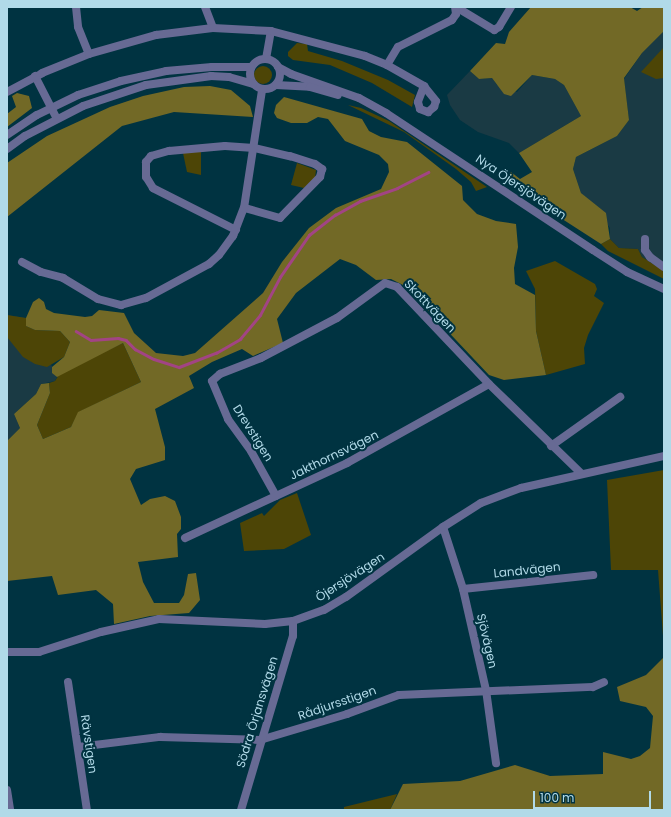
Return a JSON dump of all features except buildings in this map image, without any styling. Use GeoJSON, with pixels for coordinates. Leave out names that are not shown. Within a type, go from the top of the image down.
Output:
{"type":"FeatureCollection","features":[{"type":"Feature","properties":{"kind":"street"},"geometry":{"type":"LineString","coordinates":[[76,7],[78,27],[89,54]]}},
{"type":"Feature","properties":{"kind":"street"},"geometry":{"type":"LineString","coordinates":[[205,7],[213,28]]}},
{"type":"Feature","properties":{"kind":"street"},"geometry":{"type":"LineString","coordinates":[[387,65],[398,47],[452,20],[457,8],[494,30],[499,27],[511,7]]}},
{"type":"Feature","properties":{"kind":"street"},"geometry":{"type":"LineString","coordinates":[[7,92],[35,76],[89,54],[156,35],[213,28],[271,31],[331,45],[387,65],[424,86]]}},
{"type":"Feature","properties":{"kind":"street"},"geometry":{"type":"LineString","coordinates":[[253,84],[249,76],[251,67],[258,61],[266,59],[271,31]]}},
{"type":"Feature","properties":{"kind":"street","name":"Nya Öjersjövägen"},"geometry":{"type":"LineString","coordinates":[[266,59],[291,74],[359,98],[366,104],[436,144],[627,272],[664,289]]}},
{"type":"Feature","properties":{"kind":"street"},"geometry":{"type":"LineString","coordinates":[[7,135],[78,94],[144,75],[212,67],[251,67]]}},
{"type":"Feature","properties":{"kind":"street"},"geometry":{"type":"LineString","coordinates":[[276,85],[280,78],[278,67]]}},
{"type":"Feature","properties":{"kind":"street"},"geometry":{"type":"LineString","coordinates":[[35,76],[57,119]]}},
{"type":"Feature","properties":{"kind":"street"},"geometry":{"type":"LineString","coordinates":[[7,149],[57,119],[112,95],[170,80],[211,76],[229,77],[253,84],[262,90],[244,208],[236,230],[219,255],[200,269],[146,298],[121,305],[98,300],[63,278],[40,272],[22,262]]}},
{"type":"Feature","properties":{"kind":"street","name":"Nya Öjersjövägen"},"geometry":{"type":"LineString","coordinates":[[262,90],[276,85],[310,87],[366,104]]}},
{"type":"Feature","properties":{"kind":"street"},"geometry":{"type":"LineString","coordinates":[[236,230],[153,188],[146,177],[146,162],[151,156],[193,148],[254,148],[315,164],[323,170],[320,177],[280,218],[244,208]]}},
{"type":"Feature","properties":{"kind":"street"},"geometry":{"type":"LineString","coordinates":[[645,239],[645,250],[650,257],[664,267]]}},
{"type":"Feature","properties":{"kind":"street","name":"Skottvägen"},"geometry":{"type":"LineString","coordinates":[[212,381],[220,374],[261,358],[337,318],[385,283],[397,287],[489,384],[551,446],[582,474]]}},
{"type":"Feature","properties":{"kind":"street","name":"Drevstigen"},"geometry":{"type":"LineString","coordinates":[[212,381],[228,419],[251,451],[276,496]]}},
{"type":"Feature","properties":{"kind":"street","name":"Jakthornsvägen"},"geometry":{"type":"LineString","coordinates":[[185,538],[276,496],[410,430],[489,384]]}},
{"type":"Feature","properties":{"kind":"street"},"geometry":{"type":"LineString","coordinates":[[551,446],[620,397]]}},
{"type":"Feature","properties":{"kind":"street","name":"Öjersjövägen"},"geometry":{"type":"LineString","coordinates":[[7,652],[28,653],[46,650],[101,632],[158,619],[265,624],[293,621],[324,610],[346,597],[465,511],[498,495],[582,474],[664,456]]}},
{"type":"Feature","properties":{"kind":"street","name":"Sjövägen"},"geometry":{"type":"LineString","coordinates":[[443,526],[463,589],[486,690],[496,763]]}},
{"type":"Feature","properties":{"kind":"street","name":"Landvägen"},"geometry":{"type":"LineString","coordinates":[[463,589],[593,575]]}},
{"type":"Feature","properties":{"kind":"street","name":"Södra Örjansvägen"},"geometry":{"type":"LineString","coordinates":[[240,810],[260,740],[293,636],[293,621]]}},
{"type":"Feature","properties":{"kind":"street","name":"Rävstigen"},"geometry":{"type":"LineString","coordinates":[[68,682],[87,810]]}},
{"type":"Feature","properties":{"kind":"street","name":"Rådjursstigen"},"geometry":{"type":"LineString","coordinates":[[78,748],[160,737],[260,740],[347,714],[392,696],[486,690],[594,687],[604,682]]}},
{"type":"Feature","properties":{"kind":"street"},"geometry":{"type":"LineString","coordinates":[[7,790],[10,810]]}},
{"type":"Feature","properties":{"kind":"shaded area"},"geometry":{"type":"Polygon","coordinates":[[[531,7],[630,7],[637,11],[643,7],[664,7],[664,31],[642,53],[624,78],[629,120],[617,136],[576,157],[573,169],[581,193],[606,213],[610,239],[601,244],[525,195],[509,181],[507,175],[511,172],[520,179],[532,172],[519,153],[581,116],[564,85],[555,79],[532,75],[511,96],[504,94],[492,78],[479,79],[470,71],[496,43],[505,44],[509,32],[531,7]]]}},
{"type":"Feature","properties":{"kind":"shaded area"},"geometry":{"type":"Polygon","coordinates":[[[664,31],[664,271],[642,257],[638,249],[619,248],[610,239],[610,228],[593,204],[581,193],[573,169],[576,157],[617,136],[629,120],[624,79],[642,53],[664,31]]]}},
{"type":"Feature","properties":{"kind":"shaded area"},"geometry":{"type":"Polygon","coordinates":[[[297,43],[307,44],[308,51],[342,61],[388,80],[415,95],[412,107],[372,83],[330,65],[293,60],[288,56],[288,52],[297,43]]]}},
{"type":"Feature","properties":{"kind":"shaded area"},"geometry":{"type":"Polygon","coordinates":[[[664,47],[664,78],[656,79],[641,72],[664,47]]]}},
{"type":"Feature","properties":{"kind":"shaded area"},"geometry":{"type":"Polygon","coordinates":[[[263,66],[269,69],[272,75],[269,81],[263,84],[257,81],[254,75],[257,69],[263,66]]]}},
{"type":"Feature","properties":{"kind":"shaded area"},"geometry":{"type":"Polygon","coordinates":[[[470,71],[479,79],[492,78],[497,85],[517,92],[532,75],[555,79],[564,85],[581,116],[519,153],[509,143],[478,132],[460,120],[450,105],[447,95],[470,71]]]}},
{"type":"Feature","properties":{"kind":"shaded area"},"geometry":{"type":"Polygon","coordinates":[[[210,86],[231,90],[250,106],[253,117],[174,112],[122,126],[7,217],[7,163],[47,136],[110,107],[143,96],[184,87],[210,86]]]}},
{"type":"Feature","properties":{"kind":"shaded area"},"geometry":{"type":"Polygon","coordinates":[[[17,93],[29,96],[32,108],[7,127],[7,114],[16,107],[12,96],[17,93]]]}},
{"type":"Feature","properties":{"kind":"shaded area"},"geometry":{"type":"Polygon","coordinates":[[[284,97],[362,119],[369,131],[381,137],[407,142],[462,186],[463,200],[477,214],[496,221],[516,224],[518,247],[514,268],[515,284],[535,295],[536,331],[546,375],[504,380],[489,375],[405,286],[391,279],[376,280],[356,265],[340,259],[296,293],[277,319],[283,343],[253,356],[242,349],[212,362],[189,376],[194,388],[155,409],[165,447],[165,460],[136,469],[130,479],[141,505],[150,499],[165,496],[175,501],[181,517],[181,529],[177,534],[178,557],[138,562],[143,582],[154,603],[179,603],[184,595],[188,574],[196,573],[200,600],[189,613],[150,616],[114,624],[113,604],[96,590],[58,595],[52,576],[7,581],[7,441],[20,428],[14,414],[36,394],[41,384],[49,383],[50,393],[37,425],[43,439],[71,427],[78,412],[141,382],[123,343],[57,377],[52,373],[52,367],[64,357],[70,342],[60,331],[35,330],[26,326],[26,318],[33,302],[39,298],[44,302],[46,309],[54,313],[85,317],[92,316],[99,310],[124,313],[134,333],[156,353],[183,356],[195,353],[263,293],[282,262],[309,228],[336,208],[381,189],[389,172],[388,164],[379,155],[345,141],[328,119],[318,117],[307,123],[291,123],[277,118],[274,113],[276,105],[284,97]]]}},
{"type":"Feature","properties":{"kind":"shaded area"},"geometry":{"type":"Polygon","coordinates":[[[348,105],[361,108],[389,121],[487,187],[476,191],[471,182],[456,169],[404,132],[348,105]]]}},
{"type":"Feature","properties":{"kind":"shaded area"},"geometry":{"type":"Polygon","coordinates":[[[201,151],[201,175],[187,172],[183,153],[201,151]]]}},
{"type":"Feature","properties":{"kind":"shaded area"},"geometry":{"type":"Polygon","coordinates":[[[297,163],[316,170],[315,178],[304,188],[291,185],[297,163]]]}},
{"type":"Feature","properties":{"kind":"shaded area"},"geometry":{"type":"Polygon","coordinates":[[[610,239],[619,248],[638,249],[642,257],[664,271],[664,279],[608,251],[601,244],[610,239]]]}},
{"type":"Feature","properties":{"kind":"shaded area"},"geometry":{"type":"Polygon","coordinates":[[[555,261],[595,284],[597,289],[594,296],[604,303],[588,335],[584,348],[585,364],[546,375],[536,331],[535,289],[526,271],[555,261]]]}},
{"type":"Feature","properties":{"kind":"shaded area"},"geometry":{"type":"Polygon","coordinates":[[[7,315],[26,318],[26,326],[35,330],[57,377],[55,381],[41,384],[36,394],[14,414],[20,428],[7,441],[7,315]]]}},
{"type":"Feature","properties":{"kind":"shaded area"},"geometry":{"type":"Polygon","coordinates":[[[7,315],[26,318],[26,326],[35,330],[60,331],[70,342],[64,357],[47,367],[35,364],[23,357],[7,337],[7,315]]]}},
{"type":"Feature","properties":{"kind":"shaded area"},"geometry":{"type":"Polygon","coordinates":[[[123,343],[141,382],[79,412],[71,427],[43,439],[37,425],[50,393],[49,383],[55,381],[60,373],[123,343]]]}},
{"type":"Feature","properties":{"kind":"shaded area"},"geometry":{"type":"Polygon","coordinates":[[[664,470],[664,649],[658,570],[611,570],[607,480],[664,470]]]}},
{"type":"Feature","properties":{"kind":"shaded area"},"geometry":{"type":"Polygon","coordinates":[[[297,493],[311,535],[284,549],[244,551],[240,523],[262,513],[264,516],[280,500],[297,493]]]}},
{"type":"Feature","properties":{"kind":"shaded area"},"geometry":{"type":"Polygon","coordinates":[[[664,657],[664,810],[390,810],[403,784],[460,781],[515,765],[550,776],[603,774],[603,752],[631,759],[640,756],[650,748],[653,716],[646,707],[620,701],[617,687],[646,675],[664,657]]]}},
{"type":"Feature","properties":{"kind":"shaded area"},"geometry":{"type":"Polygon","coordinates":[[[397,794],[390,810],[344,810],[344,807],[397,794]]]}},
{"type":"Feature","properties":{"kind":"waterway"},"geometry":{"type":"LineString","coordinates":[[76,331],[91,340],[118,338],[126,340],[135,349],[154,359],[179,367],[216,353],[240,339],[260,315],[280,277],[309,235],[335,215],[360,201],[397,188],[428,172]]}}]}
